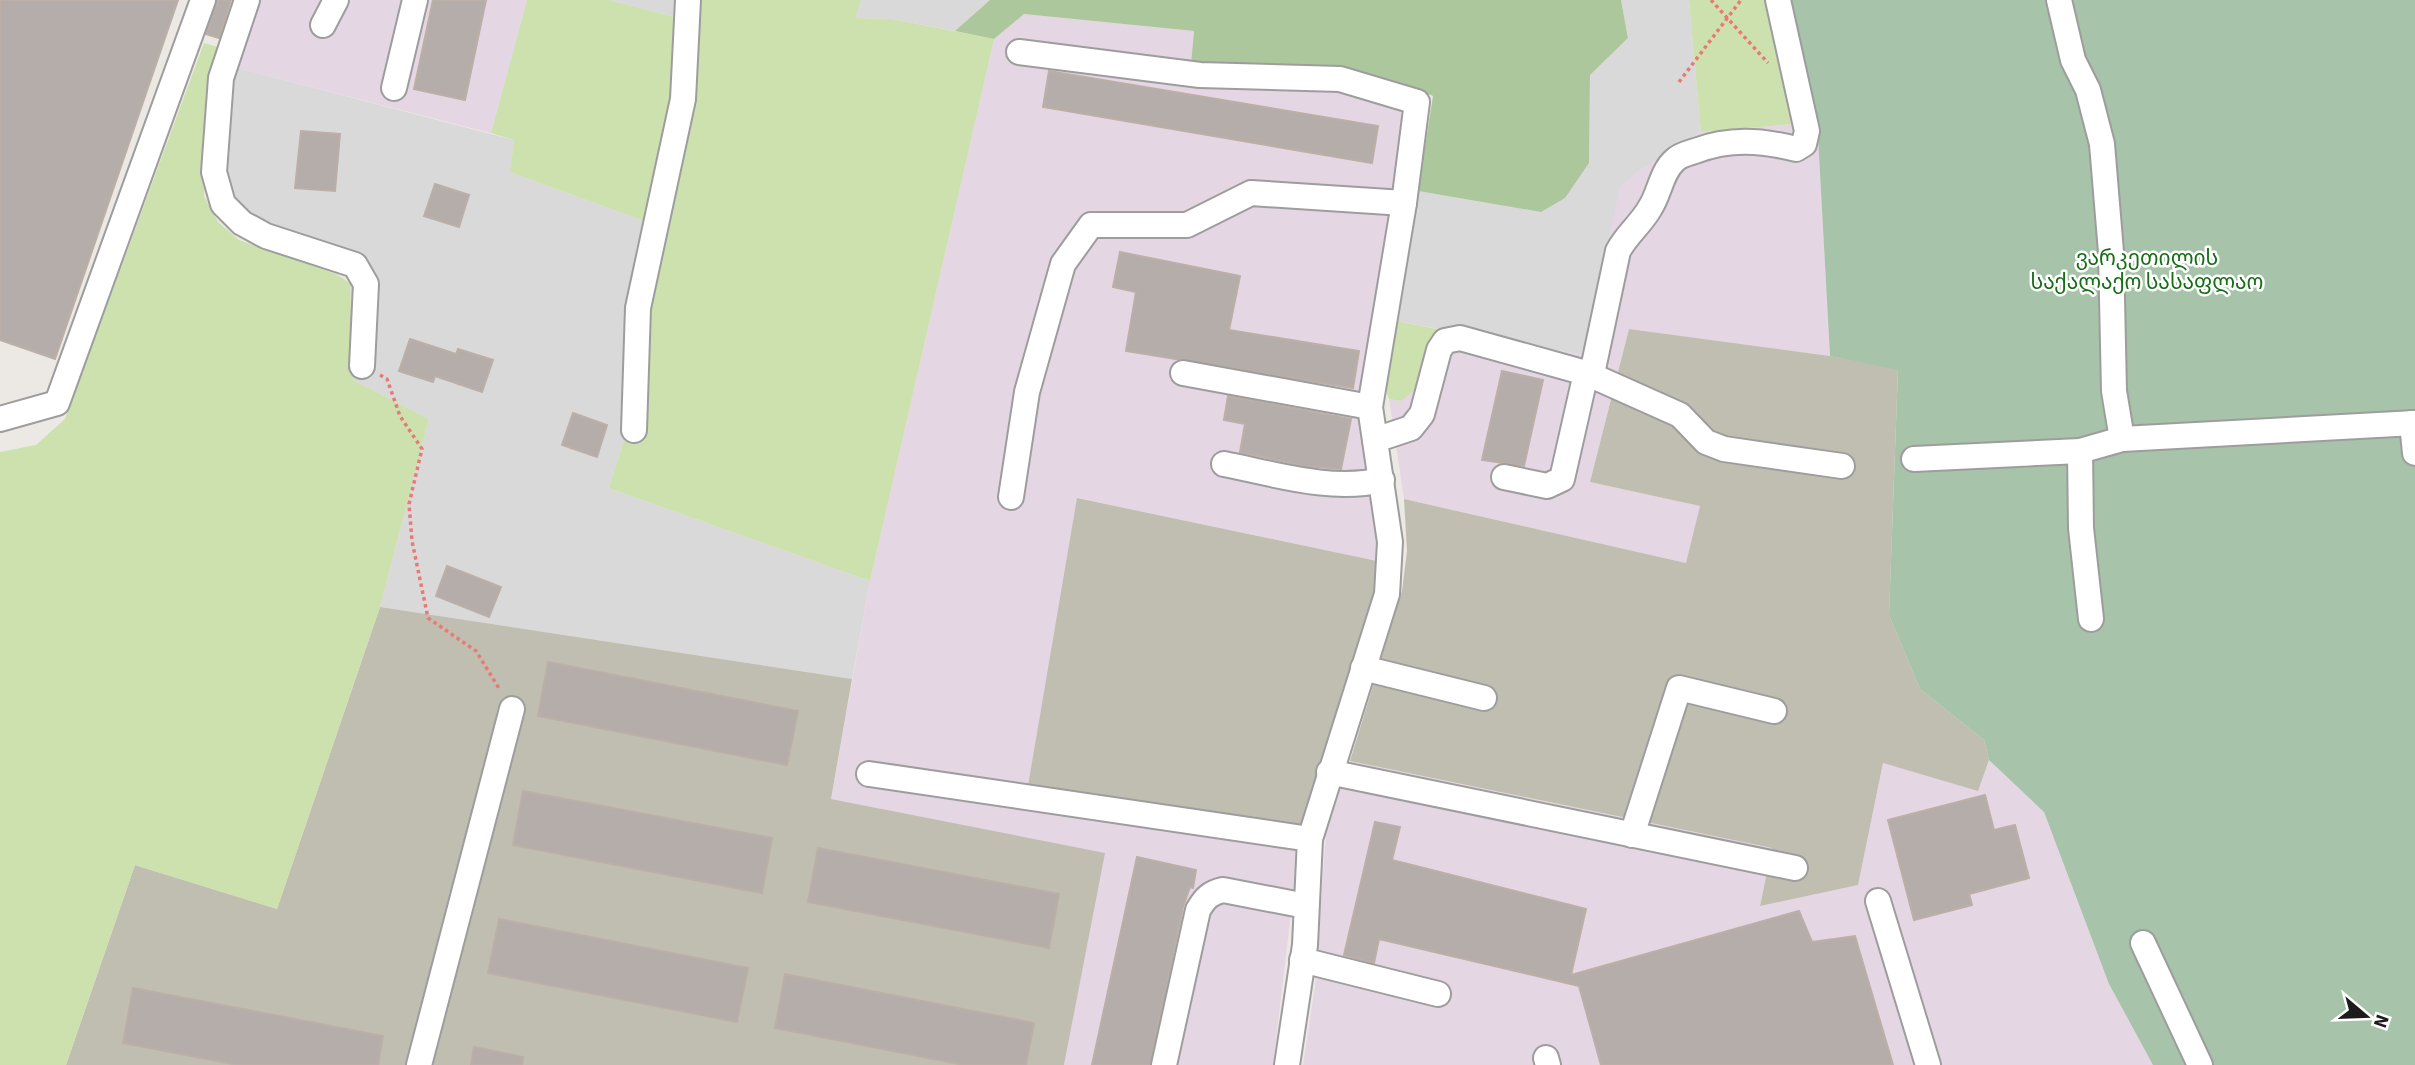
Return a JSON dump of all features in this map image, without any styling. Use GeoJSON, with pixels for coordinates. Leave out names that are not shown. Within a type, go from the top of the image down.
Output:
{"type":"FeatureCollection","features":[{"type":"Feature","properties":{"kind":"street"},"geometry":{"type":"LineString","coordinates":[[0,419],[57,402],[202,0]]}},
{"type":"Feature","properties":{"kind":"street"},"geometry":{"type":"LineString","coordinates":[[247,0],[221,78],[214,172],[223,204],[242,222],[266,236],[355,265],[366,284],[362,366]]}},
{"type":"Feature","properties":{"kind":"street"},"geometry":{"type":"LineString","coordinates":[[323,25],[336,0]]}},
{"type":"Feature","properties":{"kind":"street"},"geometry":{"type":"LineString","coordinates":[[394,88],[415,0]]}},
{"type":"Feature","properties":{"kind":"street"},"geometry":{"type":"LineString","coordinates":[[634,430],[638,309],[683,99],[688,0]]}},
{"type":"Feature","properties":{"kind":"street"},"geometry":{"type":"LineString","coordinates":[[1504,477],[1548,486],[1562,479],[1586,373],[1593,369],[1596,361],[1618,251],[1626,234],[1643,220],[1664,174],[1676,158],[1718,142],[1765,141],[1796,149],[1804,144],[1807,131],[1778,0]]}},
{"type":"Feature","properties":{"kind":"street"},"geometry":{"type":"LineString","coordinates":[[2059,0],[2073,60],[2088,90],[2102,144],[2111,251],[2114,391],[2122,439]]}},
{"type":"Feature","properties":{"kind":"street"},"geometry":{"type":"LineString","coordinates":[[1020,52],[1200,75],[1340,79],[1417,102],[1404,203],[1370,407],[1390,542],[1387,594],[1310,839],[1303,960],[1287,1065]]}},
{"type":"Feature","properties":{"kind":"street"},"geometry":{"type":"LineString","coordinates":[[1011,496],[1027,392],[1063,264],[1091,225],[1187,225],[1251,193],[1404,203]]}},
{"type":"Feature","properties":{"kind":"street"},"geometry":{"type":"LineString","coordinates":[[1375,440],[1411,428],[1422,414],[1439,350],[1445,341],[1460,338],[1586,373],[1680,415],[1706,442],[1842,466]]}},
{"type":"Feature","properties":{"kind":"street"},"geometry":{"type":"LineString","coordinates":[[1183,373],[1370,407]]}},
{"type":"Feature","properties":{"kind":"street"},"geometry":{"type":"LineString","coordinates":[[1914,459],[2080,452],[2122,439],[2413,423],[2415,453]]}},
{"type":"Feature","properties":{"kind":"street"},"geometry":{"type":"LineString","coordinates":[[2080,452],[2081,528],[2091,619]]}},
{"type":"Feature","properties":{"kind":"street"},"geometry":{"type":"LineString","coordinates":[[1224,464],[1338,485],[1359,486],[1382,480]]}},
{"type":"Feature","properties":{"kind":"street"},"geometry":{"type":"LineString","coordinates":[[1363,668],[1484,698]]}},
{"type":"Feature","properties":{"kind":"street"},"geometry":{"type":"LineString","coordinates":[[1632,835],[1679,688],[1774,711]]}},
{"type":"Feature","properties":{"kind":"street"},"geometry":{"type":"LineString","coordinates":[[419,1065],[512,709]]}},
{"type":"Feature","properties":{"kind":"street"},"geometry":{"type":"LineString","coordinates":[[1329,772],[1795,868]]}},
{"type":"Feature","properties":{"kind":"street"},"geometry":{"type":"LineString","coordinates":[[869,774],[1310,839]]}},
{"type":"Feature","properties":{"kind":"street"},"geometry":{"type":"LineString","coordinates":[[1164,1065],[1198,910],[1205,899],[1212,892],[1223,890],[1306,906]]}},
{"type":"Feature","properties":{"kind":"street"},"geometry":{"type":"LineString","coordinates":[[1878,901],[1928,1065]]}},
{"type":"Feature","properties":{"kind":"street"},"geometry":{"type":"LineString","coordinates":[[2143,943],[2200,1065]]}},
{"type":"Feature","properties":{"kind":"street"},"geometry":{"type":"LineString","coordinates":[[1303,960],[1438,994]]}},
{"type":"Feature","properties":{"kind":"path"},"geometry":{"type":"LineString","coordinates":[[1711,0],[1772,67]]}},
{"type":"Feature","properties":{"kind":"path"},"geometry":{"type":"LineString","coordinates":[[1679,82],[1741,0]]}},
{"type":"Feature","properties":{"kind":"path"},"geometry":{"type":"LineString","coordinates":[[362,366],[387,379],[400,416],[422,449],[409,504],[412,541],[428,618],[476,651],[512,709]]}},
{"type":"Feature","properties":{"kind":"shaded area"},"geometry":{"type":"Polygon","coordinates":[[[258,0],[527,0],[491,133],[234,67],[258,0]]]}},
{"type":"Feature","properties":{"kind":"shaded area"},"geometry":{"type":"Polygon","coordinates":[[[609,0],[677,0],[678,18],[609,0]]]}},
{"type":"Feature","properties":{"kind":"shaded area"},"geometry":{"type":"Polygon","coordinates":[[[861,0],[990,0],[955,31],[892,19],[854,18],[861,0]]]}},
{"type":"Feature","properties":{"kind":"shaded area"},"geometry":{"type":"Polygon","coordinates":[[[1621,0],[1689,0],[1701,132],[1637,172],[1584,355],[1396,321],[1418,191],[1541,212],[1589,163],[1590,75],[1628,38],[1621,0]]]}},
{"type":"Feature","properties":{"kind":"shaded area"},"geometry":{"type":"Polygon","coordinates":[[[1024,14],[1194,31],[1192,65],[1304,63],[1397,79],[1412,86],[1364,386],[1376,511],[1377,561],[1078,498],[1295,848],[1295,879],[1273,1065],[1064,1065],[1104,854],[831,799],[870,581],[994,39],[1024,14]]]}},
{"type":"Feature","properties":{"kind":"shaded area"},"geometry":{"type":"Polygon","coordinates":[[[234,67],[514,140],[510,172],[647,222],[629,303],[624,440],[609,488],[870,581],[852,679],[380,607],[429,419],[353,380],[350,283],[357,255],[267,225],[237,204],[225,182],[224,160],[234,67]]]}},
{"type":"Feature","properties":{"kind":"shaded area"},"geometry":{"type":"Polygon","coordinates":[[[1817,118],[1830,356],[1629,329],[1590,482],[1701,506],[1686,563],[1404,499],[1389,399],[1401,401],[1448,331],[1584,355],[1620,187],[1637,172],[1701,132],[1793,124],[1817,118]]]}},
{"type":"Feature","properties":{"kind":"shaded area"},"geometry":{"type":"Polygon","coordinates":[[[1629,329],[1830,356],[1898,369],[1889,615],[1920,689],[1984,740],[1989,760],[1978,791],[1883,763],[1858,885],[1760,906],[1772,848],[1350,761],[1402,591],[1407,551],[1404,499],[1686,563],[1700,506],[1590,482],[1629,329]]]}},
{"type":"Feature","properties":{"kind":"shaded area"},"geometry":{"type":"Polygon","coordinates":[[[1077,498],[1377,561],[1374,597],[1301,829],[1028,786],[1077,498]]]}},
{"type":"Feature","properties":{"kind":"shaded area"},"geometry":{"type":"Polygon","coordinates":[[[380,607],[852,679],[831,799],[1105,853],[1064,1065],[66,1065],[135,865],[277,909],[380,607]]]}},
{"type":"Feature","properties":{"kind":"shaded area"},"geometry":{"type":"Polygon","coordinates":[[[1989,760],[2044,812],[2109,984],[2153,1065],[1303,1065],[1315,986],[1326,833],[1350,761],[1772,848],[1760,906],[1858,885],[1883,763],[1978,790],[1989,760]]]}},
{"type":"Feature","properties":{"kind":"green space"},"geometry":{"type":"Polygon","coordinates":[[[527,0],[609,0],[678,18],[676,94],[647,222],[510,172],[514,140],[491,133],[527,0]]]}},
{"type":"Feature","properties":{"kind":"green space"},"geometry":{"type":"Polygon","coordinates":[[[699,0],[861,0],[855,18],[892,19],[994,39],[870,581],[609,488],[624,440],[641,441],[647,307],[699,0]]]}},
{"type":"Feature","properties":{"kind":"green space"},"geometry":{"type":"Polygon","coordinates":[[[990,0],[1621,0],[1628,38],[1590,75],[1589,163],[1565,198],[1541,212],[1418,191],[1433,96],[1404,84],[1344,69],[1314,66],[1191,65],[1194,31],[1024,14],[994,39],[955,31],[990,0]]]}},
{"type":"Feature","properties":{"kind":"green space"},"geometry":{"type":"Polygon","coordinates":[[[1689,0],[1768,0],[1793,124],[1701,132],[1689,0]]]}},
{"type":"Feature","properties":{"kind":"green space","name":"ვარკეთილის საქალაქო სასაფლაო"},"geometry":{"type":"Polygon","coordinates":[[[1788,0],[2415,0],[2415,1065],[2153,1065],[2109,984],[2044,812],[1989,760],[1984,740],[1920,689],[1889,615],[1898,370],[1830,356],[1817,118],[1788,0]]]}},
{"type":"Feature","properties":{"kind":"green space"},"geometry":{"type":"Polygon","coordinates":[[[204,43],[225,49],[211,80],[204,196],[218,222],[239,240],[336,274],[350,283],[353,380],[429,419],[380,607],[277,909],[135,865],[66,1065],[0,1065],[0,452],[36,445],[65,419],[204,43]]]}},
{"type":"Feature","properties":{"kind":"green space"},"geometry":{"type":"Polygon","coordinates":[[[1396,321],[1448,331],[1413,391],[1401,401],[1389,399],[1384,384],[1396,321]]]}},
{"type":"Feature","properties":{"kind":"building"},"geometry":{"type":"Polygon","coordinates":[[[0,0],[178,0],[55,359],[0,340],[0,0]]]}},
{"type":"Feature","properties":{"kind":"building"},"geometry":{"type":"Polygon","coordinates":[[[218,0],[231,0],[219,38],[206,34],[218,0]]]}},
{"type":"Feature","properties":{"kind":"building"},"geometry":{"type":"Polygon","coordinates":[[[433,0],[486,0],[465,100],[414,89],[433,0]]]}},
{"type":"Feature","properties":{"kind":"building"},"geometry":{"type":"Polygon","coordinates":[[[1049,71],[1378,126],[1372,163],[1043,107],[1049,71]]]}},
{"type":"Feature","properties":{"kind":"building"},"geometry":{"type":"Polygon","coordinates":[[[301,131],[340,134],[335,191],[295,188],[301,131]]]}},
{"type":"Feature","properties":{"kind":"building"},"geometry":{"type":"Polygon","coordinates":[[[435,184],[469,195],[459,227],[424,216],[435,184]]]}},
{"type":"Feature","properties":{"kind":"building"},"geometry":{"type":"Polygon","coordinates":[[[1120,252],[1240,276],[1229,330],[1359,351],[1353,388],[1126,351],[1136,292],[1113,287],[1120,252]]]}},
{"type":"Feature","properties":{"kind":"building"},"geometry":{"type":"Polygon","coordinates":[[[410,339],[456,354],[458,349],[493,360],[482,392],[435,376],[433,382],[399,371],[410,339]]]}},
{"type":"Feature","properties":{"kind":"building"},"geometry":{"type":"Polygon","coordinates":[[[1502,371],[1543,380],[1524,466],[1482,460],[1502,371]]]}},
{"type":"Feature","properties":{"kind":"building"},"geometry":{"type":"Polygon","coordinates":[[[1228,396],[1351,419],[1341,469],[1305,466],[1240,452],[1245,424],[1224,420],[1228,396]]]}},
{"type":"Feature","properties":{"kind":"building"},"geometry":{"type":"Polygon","coordinates":[[[573,413],[607,425],[597,457],[562,445],[573,413]]]}},
{"type":"Feature","properties":{"kind":"building"},"geometry":{"type":"Polygon","coordinates":[[[447,566],[501,587],[489,617],[436,596],[447,566]]]}},
{"type":"Feature","properties":{"kind":"building"},"geometry":{"type":"Polygon","coordinates":[[[548,662],[798,711],[787,765],[538,716],[548,662]]]}},
{"type":"Feature","properties":{"kind":"building"},"geometry":{"type":"Polygon","coordinates":[[[523,791],[772,838],[762,893],[513,845],[523,791]]]}},
{"type":"Feature","properties":{"kind":"building"},"geometry":{"type":"Polygon","coordinates":[[[1985,795],[1994,830],[2015,825],[2029,878],[1969,894],[1972,905],[1914,920],[1888,820],[1985,795]]]}},
{"type":"Feature","properties":{"kind":"building"},"geometry":{"type":"Polygon","coordinates":[[[1375,822],[1400,827],[1392,860],[1586,909],[1571,975],[1799,911],[1812,942],[1855,936],[1893,1065],[1601,1065],[1579,986],[1379,939],[1374,963],[1344,955],[1375,822]]]}},
{"type":"Feature","properties":{"kind":"building"},"geometry":{"type":"Polygon","coordinates":[[[818,848],[1059,894],[1049,948],[808,902],[818,848]]]}},
{"type":"Feature","properties":{"kind":"building"},"geometry":{"type":"Polygon","coordinates":[[[1137,857],[1196,870],[1193,888],[1190,887],[1183,907],[1150,1065],[1092,1065],[1137,857]]]}},
{"type":"Feature","properties":{"kind":"building"},"geometry":{"type":"Polygon","coordinates":[[[499,919],[748,968],[737,1022],[488,973],[499,919]]]}},
{"type":"Feature","properties":{"kind":"building"},"geometry":{"type":"Polygon","coordinates":[[[785,974],[1034,1023],[1026,1065],[964,1065],[775,1028],[785,974]]]}},
{"type":"Feature","properties":{"kind":"building"},"geometry":{"type":"Polygon","coordinates":[[[133,988],[383,1036],[378,1065],[238,1065],[123,1043],[133,988]]]}},
{"type":"Feature","properties":{"kind":"building"},"geometry":{"type":"Polygon","coordinates":[[[474,1047],[523,1057],[522,1065],[471,1065],[474,1047]]]}}]}
